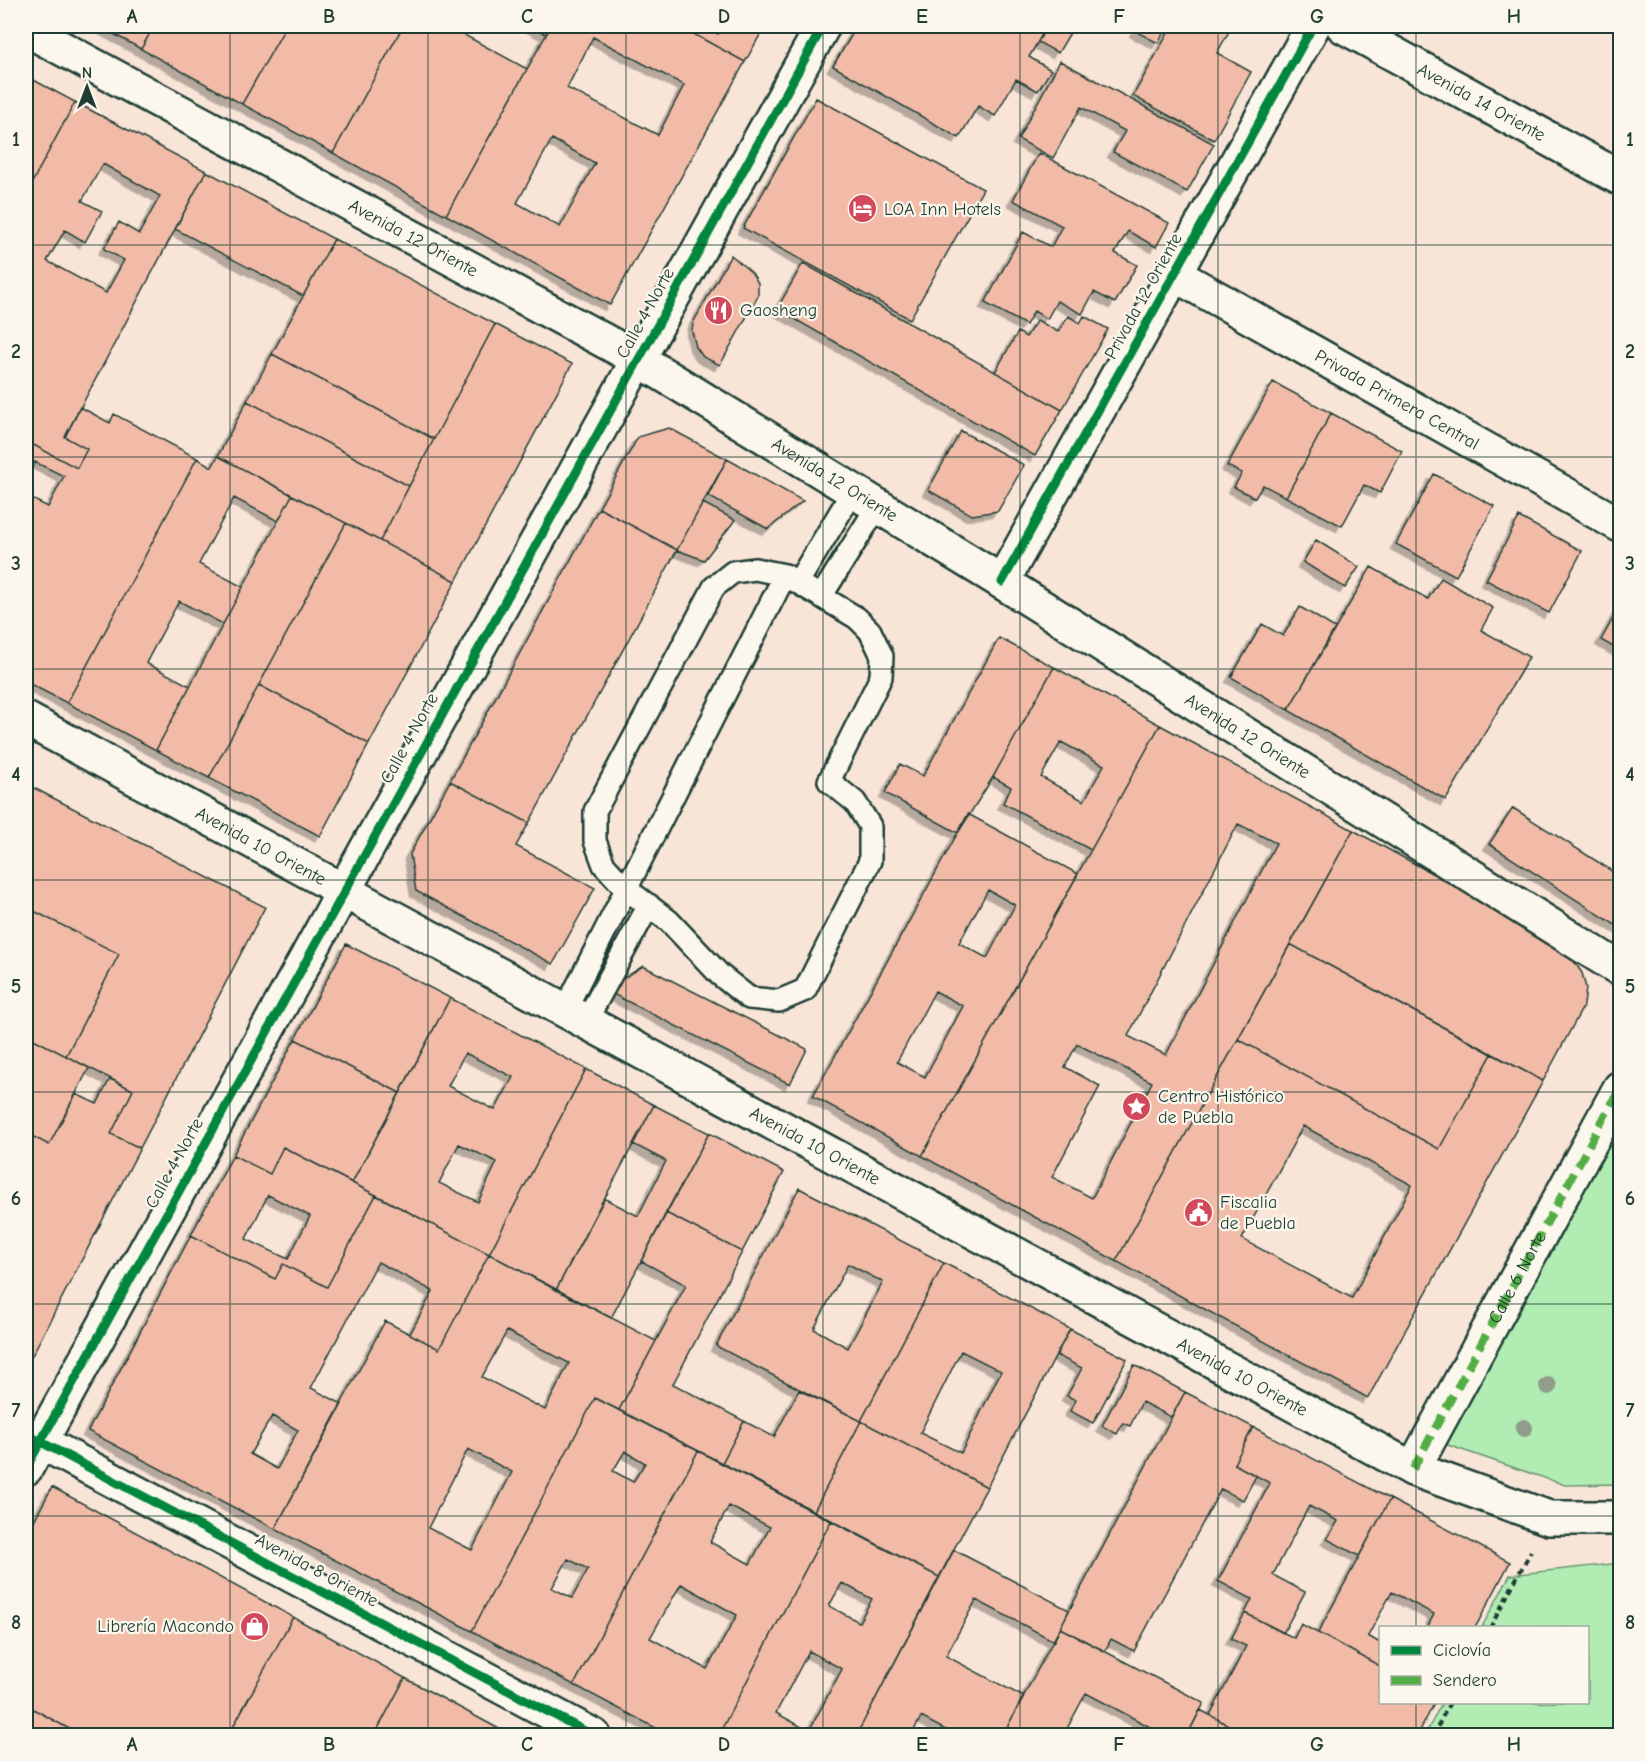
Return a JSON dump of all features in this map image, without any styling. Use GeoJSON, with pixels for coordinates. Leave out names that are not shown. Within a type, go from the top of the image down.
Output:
{"type":"FeatureCollection","features":[{"type":"Feature","properties":{"kind":"street","name":"Calle 4 Norte"},"geometry":{"type":"LineString","coordinates":[[30,1448],[344,890],[823,26]]}},
{"type":"Feature","properties":{"kind":"street","name":"Privada 12 Oriente"},"geometry":{"type":"LineString","coordinates":[[1002,582],[1313,26]]}},
{"type":"Feature","properties":{"kind":"street","name":"Avenida 14 Oriente"},"geometry":{"type":"LineString","coordinates":[[1343,26],[1620,178]]}},
{"type":"Feature","properties":{"kind":"street","name":"Avenida 12 Oriente"},"geometry":{"type":"LineString","coordinates":[[26,29],[638,359],[1002,582],[1620,969]]}},
{"type":"Feature","properties":{"kind":"street","name":"Privada Primera Central"},"geometry":{"type":"LineString","coordinates":[[1174,274],[1620,525]]}},
{"type":"Feature","properties":{"kind":"street","name":"Avenida 10 Oriente"},"geometry":{"type":"LineString","coordinates":[[26,719],[1413,1469],[1549,1518],[1620,1518]]}},
{"type":"Feature","properties":{"kind":"street","name":"Calle 6 Norte"},"geometry":{"type":"LineString","coordinates":[[1413,1469],[1620,1088]]}},
{"type":"Feature","properties":{"kind":"street","name":"Avenida 8 Oriente"},"geometry":{"type":"LineString","coordinates":[[30,1448],[594,1736]]}},
{"type":"Feature","properties":{"kind":"lane"},"geometry":{"type":"LineString","coordinates":[[576,1016],[625,888],[791,579],[865,499]]}},
{"type":"Feature","properties":{"kind":"lane"},"geometry":{"type":"LineString","coordinates":[[822,596],[840,571],[865,499]]}},
{"type":"Feature","properties":{"kind":"lane"},"geometry":{"type":"LineString","coordinates":[[755,569],[791,579],[822,596],[857,618],[870,632],[882,656],[881,678],[829,781],[855,802],[870,826],[870,861],[805,990],[779,1001],[748,998],[720,975],[669,921],[625,888],[604,864],[595,841],[595,811],[714,587],[733,572],[755,569]]}},
{"type":"Feature","properties":{"kind":"lane"},"geometry":{"type":"LineString","coordinates":[[576,1016],[649,905]]}},
{"type":"Feature","properties":{"kind":"path"},"geometry":{"type":"LineString","coordinates":[[1491,1626],[1549,1518]]}},
{"type":"Feature","properties":{"kind":"path"},"geometry":{"type":"LineString","coordinates":[[1433,1736],[1449,1704]]}},
{"type":"Feature","properties":{"kind":"green space"},"geometry":{"type":"Polygon","coordinates":[[[1620,1129],[1620,1484],[1565,1485],[1433,1440],[1620,1129]]]}},
{"type":"Feature","properties":{"kind":"green space"},"geometry":{"type":"Polygon","coordinates":[[[1620,1563],[1620,1735],[1425,1735],[1441,1704],[1589,1704],[1589,1626],[1483,1626],[1510,1575],[1620,1563]]]}},
{"type":"Feature","properties":{"kind":"building"},"geometry":{"type":"Polygon","coordinates":[[[99,26],[154,26],[141,49],[99,26]]]}},
{"type":"Feature","properties":{"kind":"building"},"geometry":{"type":"Polygon","coordinates":[[[154,26],[286,26],[242,104],[141,49],[154,26]]]}},
{"type":"Feature","properties":{"kind":"building"},"geometry":{"type":"Polygon","coordinates":[[[286,26],[403,26],[333,153],[242,104],[286,26]]]}},
{"type":"Feature","properties":{"kind":"building"},"geometry":{"type":"Polygon","coordinates":[[[403,26],[448,26],[527,69],[446,215],[333,153],[403,26]]]}},
{"type":"Feature","properties":{"kind":"building"},"geometry":{"type":"Polygon","coordinates":[[[531,26],[551,26],[546,34],[531,26]]]}},
{"type":"Feature","properties":{"kind":"building"},"geometry":{"type":"Polygon","coordinates":[[[551,26],[679,26],[745,62],[610,305],[446,215],[551,26]],[[593,37],[567,88],[658,135],[684,85],[593,37]],[[552,139],[517,203],[560,227],[595,163],[552,139]]]}},
{"type":"Feature","properties":{"kind":"building"},"geometry":{"type":"Polygon","coordinates":[[[679,26],[704,26],[718,34],[723,26],[765,26],[745,62],[679,26]]]}},
{"type":"Feature","properties":{"kind":"building"},"geometry":{"type":"Polygon","coordinates":[[[857,26],[1047,26],[1029,57],[1051,70],[1038,91],[1016,79],[995,116],[978,106],[959,138],[833,66],[857,26]]]}},
{"type":"Feature","properties":{"kind":"building"},"geometry":{"type":"Polygon","coordinates":[[[1047,26],[1074,26],[1058,53],[1038,42],[1047,26]]]}},
{"type":"Feature","properties":{"kind":"building"},"geometry":{"type":"Polygon","coordinates":[[[1138,26],[1167,26],[1158,43],[1135,31],[1138,26]]]}},
{"type":"Feature","properties":{"kind":"building"},"geometry":{"type":"Polygon","coordinates":[[[1172,26],[1232,26],[1217,53],[1251,72],[1214,140],[1133,96],[1172,26]]]}},
{"type":"Feature","properties":{"kind":"building"},"geometry":{"type":"Polygon","coordinates":[[[1060,61],[1214,144],[1187,192],[1113,152],[1125,131],[1081,107],[1053,158],[1018,139],[1060,61]]]}},
{"type":"Feature","properties":{"kind":"building"},"geometry":{"type":"Polygon","coordinates":[[[26,76],[75,102],[26,194],[26,76]]]}},
{"type":"Feature","properties":{"kind":"building","name":"LOA Inn Hotels"},"geometry":{"type":"Polygon","coordinates":[[[816,98],[983,189],[910,319],[743,228],[816,98]]]}},
{"type":"Feature","properties":{"kind":"building"},"geometry":{"type":"Polygon","coordinates":[[[75,102],[206,171],[65,437],[87,449],[77,468],[26,441],[26,194],[75,102]],[[103,164],[82,201],[102,211],[85,242],[65,230],[47,261],[106,293],[124,260],[104,249],[119,222],[139,234],[160,196],[103,164]]]}},
{"type":"Feature","properties":{"kind":"building"},"geometry":{"type":"Polygon","coordinates":[[[1039,153],[1169,223],[1156,247],[1128,231],[1115,253],[1137,265],[1115,303],[1094,292],[1082,314],[1057,301],[1047,319],[1034,311],[1026,325],[985,303],[1023,232],[1051,247],[1062,226],[1013,200],[1039,153]]]}},
{"type":"Feature","properties":{"kind":"building"},"geometry":{"type":"Polygon","coordinates":[[[206,171],[334,239],[303,296],[175,229],[206,171]]]}},
{"type":"Feature","properties":{"kind":"building"},"geometry":{"type":"Polygon","coordinates":[[[334,239],[495,324],[434,439],[272,354],[334,239]]]}},
{"type":"Feature","properties":{"kind":"building"},"geometry":{"type":"Polygon","coordinates":[[[731,255],[752,273],[758,283],[758,296],[720,365],[703,357],[696,347],[692,331],[693,323],[731,255]]]}},
{"type":"Feature","properties":{"kind":"building"},"geometry":{"type":"Polygon","coordinates":[[[803,263],[1062,410],[1035,456],[777,309],[803,263]]]}},
{"type":"Feature","properties":{"kind":"building"},"geometry":{"type":"Polygon","coordinates":[[[1068,316],[1080,323],[1084,316],[1108,329],[1062,410],[995,372],[1018,332],[1026,337],[1037,320],[1058,332],[1068,316]]]}},
{"type":"Feature","properties":{"kind":"building"},"geometry":{"type":"Polygon","coordinates":[[[495,324],[572,364],[456,581],[380,541],[495,324]]]}},
{"type":"Feature","properties":{"kind":"building"},"geometry":{"type":"Polygon","coordinates":[[[272,354],[434,439],[409,486],[247,401],[272,354]]]}},
{"type":"Feature","properties":{"kind":"building"},"geometry":{"type":"Polygon","coordinates":[[[1273,382],[1331,413],[1286,497],[1263,485],[1255,498],[1234,487],[1242,473],[1227,466],[1273,382]]]}},
{"type":"Feature","properties":{"kind":"building"},"geometry":{"type":"Polygon","coordinates":[[[247,401],[409,486],[380,541],[218,456],[247,401]]]}},
{"type":"Feature","properties":{"kind":"building"},"geometry":{"type":"Polygon","coordinates":[[[80,407],[110,423],[114,414],[197,458],[67,703],[26,682],[26,496],[48,507],[64,476],[35,462],[26,481],[26,441],[77,468],[87,449],[65,437],[80,407]]]}},
{"type":"Feature","properties":{"kind":"building"},"geometry":{"type":"Polygon","coordinates":[[[1331,413],[1402,451],[1380,493],[1364,485],[1342,526],[1286,497],[1331,413]]]}},
{"type":"Feature","properties":{"kind":"building"},"geometry":{"type":"Polygon","coordinates":[[[669,428],[727,459],[677,550],[599,508],[638,437],[669,428]]]}},
{"type":"Feature","properties":{"kind":"building"},"geometry":{"type":"Polygon","coordinates":[[[961,431],[1024,465],[998,511],[972,515],[928,490],[961,431]]]}},
{"type":"Feature","properties":{"kind":"building"},"geometry":{"type":"Polygon","coordinates":[[[218,456],[292,495],[278,521],[234,498],[199,564],[243,587],[223,624],[179,601],[146,663],[190,686],[156,750],[67,703],[197,458],[212,467],[218,456]]]}},
{"type":"Feature","properties":{"kind":"building"},"geometry":{"type":"Polygon","coordinates":[[[727,459],[803,501],[768,529],[708,496],[727,459]]]}},
{"type":"Feature","properties":{"kind":"building"},"geometry":{"type":"Polygon","coordinates":[[[1434,474],[1494,506],[1456,576],[1396,544],[1434,474]]]}},
{"type":"Feature","properties":{"kind":"building"},"geometry":{"type":"Polygon","coordinates":[[[292,495],[346,523],[209,778],[156,750],[292,495]]]}},
{"type":"Feature","properties":{"kind":"building"},"geometry":{"type":"Polygon","coordinates":[[[703,503],[735,520],[704,560],[677,550],[703,503]]]}},
{"type":"Feature","properties":{"kind":"building"},"geometry":{"type":"Polygon","coordinates":[[[599,508],[677,550],[529,823],[450,781],[599,508]]]}},
{"type":"Feature","properties":{"kind":"building"},"geometry":{"type":"Polygon","coordinates":[[[1519,517],[1582,551],[1549,613],[1486,580],[1519,517]]]}},
{"type":"Feature","properties":{"kind":"building"},"geometry":{"type":"Polygon","coordinates":[[[346,523],[456,581],[369,744],[259,685],[346,523]]]}},
{"type":"Feature","properties":{"kind":"building"},"geometry":{"type":"Polygon","coordinates":[[[1316,540],[1359,567],[1345,588],[1303,562],[1316,540]]]}},
{"type":"Feature","properties":{"kind":"building"},"geometry":{"type":"Polygon","coordinates":[[[1371,567],[1428,599],[1441,578],[1493,608],[1481,630],[1529,657],[1446,800],[1288,710],[1371,567]]]}},
{"type":"Feature","properties":{"kind":"building"},"geometry":{"type":"Polygon","coordinates":[[[1620,606],[1620,651],[1601,640],[1620,606]]]}},
{"type":"Feature","properties":{"kind":"building"},"geometry":{"type":"Polygon","coordinates":[[[1300,607],[1335,628],[1288,710],[1231,677],[1262,624],[1283,636],[1300,607]]]}},
{"type":"Feature","properties":{"kind":"building"},"geometry":{"type":"Polygon","coordinates":[[[999,638],[1054,667],[993,777],[958,833],[885,793],[900,764],[923,776],[999,638]]]}},
{"type":"Feature","properties":{"kind":"building"},"geometry":{"type":"Polygon","coordinates":[[[1054,667],[1160,725],[1091,850],[1003,803],[1011,787],[993,777],[1054,667]],[[1061,742],[1041,777],[1084,801],[1104,765],[1061,742]]]}},
{"type":"Feature","properties":{"kind":"building"},"geometry":{"type":"Polygon","coordinates":[[[259,685],[369,744],[320,836],[209,778],[259,685]]]}},
{"type":"Feature","properties":{"kind":"building"},"geometry":{"type":"Polygon","coordinates":[[[1160,725],[1353,830],[1116,1261],[922,1156],[1160,725]],[[1238,824],[1128,1036],[1166,1055],[1276,843],[1238,824]],[[1077,1044],[1065,1067],[1100,1086],[1052,1177],[1092,1198],[1152,1082],[1077,1044]]]}},
{"type":"Feature","properties":{"kind":"building"},"geometry":{"type":"Polygon","coordinates":[[[450,781],[529,823],[516,846],[595,888],[553,964],[416,891],[410,854],[450,781]]]}},
{"type":"Feature","properties":{"kind":"building"},"geometry":{"type":"Polygon","coordinates":[[[26,784],[265,907],[140,1148],[111,1134],[133,1090],[66,1056],[119,954],[26,907],[26,784]]]}},
{"type":"Feature","properties":{"kind":"building"},"geometry":{"type":"Polygon","coordinates":[[[1513,808],[1620,876],[1620,928],[1489,844],[1513,808]]]}},
{"type":"Feature","properties":{"kind":"building"},"geometry":{"type":"Polygon","coordinates":[[[968,814],[1078,874],[922,1156],[813,1096],[968,814]],[[988,890],[959,943],[987,958],[1015,905],[988,890]],[[935,991],[897,1062],[925,1077],[963,1006],[935,991]]]}},
{"type":"Feature","properties":{"kind":"building"},"geometry":{"type":"Polygon","coordinates":[[[1353,830],[1559,943],[1572,958],[1582,973],[1586,988],[1584,1005],[1543,1081],[1290,944],[1353,830]]]}},
{"type":"Feature","properties":{"kind":"building"},"geometry":{"type":"Polygon","coordinates":[[[26,907],[119,954],[66,1056],[26,1035],[26,907]]]}},
{"type":"Feature","properties":{"kind":"building"},"geometry":{"type":"Polygon","coordinates":[[[346,944],[450,998],[400,1093],[295,1039],[346,944]]]}},
{"type":"Feature","properties":{"kind":"building"},"geometry":{"type":"Polygon","coordinates":[[[1290,944],[1492,1054],[1439,1149],[1238,1039],[1290,944]]]}},
{"type":"Feature","properties":{"kind":"building"},"geometry":{"type":"Polygon","coordinates":[[[643,966],[807,1049],[790,1084],[605,990],[643,966]]]}},
{"type":"Feature","properties":{"kind":"building"},"geometry":{"type":"Polygon","coordinates":[[[450,998],[586,1069],[489,1254],[352,1183],[450,998]],[[465,1053],[448,1086],[495,1110],[513,1077],[465,1053]],[[459,1144],[439,1183],[478,1202],[497,1162],[459,1144]]]}},
{"type":"Feature","properties":{"kind":"building"},"geometry":{"type":"Polygon","coordinates":[[[26,1035],[89,1068],[49,1145],[26,1133],[26,1035]]]}},
{"type":"Feature","properties":{"kind":"building"},"geometry":{"type":"Polygon","coordinates":[[[295,1039],[400,1093],[352,1183],[283,1147],[270,1174],[233,1155],[295,1039]]]}},
{"type":"Feature","properties":{"kind":"building","name":"Fiscalia de Puebla"},"geometry":{"type":"Polygon","coordinates":[[[1238,1039],[1439,1149],[1492,1054],[1543,1081],[1368,1398],[1116,1261],[1238,1039]],[[1303,1126],[1242,1239],[1352,1298],[1412,1185],[1303,1126]]]}},
{"type":"Feature","properties":{"kind":"building"},"geometry":{"type":"Polygon","coordinates":[[[586,1069],[654,1105],[556,1290],[489,1254],[586,1069]]]}},
{"type":"Feature","properties":{"kind":"building"},"geometry":{"type":"Polygon","coordinates":[[[110,1079],[133,1090],[111,1134],[140,1148],[26,1367],[26,1133],[49,1145],[76,1094],[97,1104],[110,1079]]]}},
{"type":"Feature","properties":{"kind":"building"},"geometry":{"type":"Polygon","coordinates":[[[654,1105],[709,1133],[611,1318],[556,1290],[604,1198],[638,1216],[666,1161],[633,1144],[654,1105]]]}},
{"type":"Feature","properties":{"kind":"building"},"geometry":{"type":"Polygon","coordinates":[[[709,1133],[784,1172],[742,1252],[666,1213],[709,1133]]]}},
{"type":"Feature","properties":{"kind":"building"},"geometry":{"type":"Polygon","coordinates":[[[283,1147],[376,1195],[327,1287],[283,1264],[275,1279],[191,1235],[233,1155],[270,1174],[283,1147]],[[268,1195],[246,1239],[288,1259],[310,1216],[268,1195]]]}},
{"type":"Feature","properties":{"kind":"building"},"geometry":{"type":"Polygon","coordinates":[[[799,1188],[944,1263],[861,1421],[716,1346],[799,1188]],[[848,1264],[814,1329],[848,1348],[883,1282],[848,1264]]]}},
{"type":"Feature","properties":{"kind":"building"},"geometry":{"type":"Polygon","coordinates":[[[376,1195],[489,1254],[439,1349],[410,1334],[433,1291],[378,1262],[311,1388],[342,1404],[275,1529],[88,1431],[191,1235],[275,1279],[283,1264],[327,1287],[376,1195]],[[272,1416],[250,1454],[277,1469],[298,1430],[272,1416]]]}},
{"type":"Feature","properties":{"kind":"building"},"geometry":{"type":"Polygon","coordinates":[[[666,1213],[742,1252],[673,1384],[744,1421],[722,1463],[619,1410],[686,1285],[641,1261],[666,1213]]]}},
{"type":"Feature","properties":{"kind":"building"},"geometry":{"type":"Polygon","coordinates":[[[489,1254],[656,1341],[619,1410],[595,1398],[472,1631],[275,1529],[385,1321],[439,1349],[489,1254]],[[507,1331],[482,1377],[545,1410],[569,1363],[507,1331]],[[468,1449],[428,1528],[472,1550],[512,1472],[468,1449]]]}},
{"type":"Feature","properties":{"kind":"building"},"geometry":{"type":"Polygon","coordinates":[[[944,1263],[1070,1329],[987,1487],[861,1421],[944,1263]],[[961,1351],[920,1433],[961,1453],[1001,1371],[961,1351]]]}},
{"type":"Feature","properties":{"kind":"building"},"geometry":{"type":"Polygon","coordinates":[[[1070,1329],[1127,1359],[1093,1423],[1070,1411],[1076,1400],[1067,1396],[1082,1368],[1056,1355],[1070,1329]]]}},
{"type":"Feature","properties":{"kind":"building"},"geometry":{"type":"Polygon","coordinates":[[[1134,1365],[1185,1392],[1171,1417],[1142,1402],[1130,1426],[1123,1423],[1117,1434],[1102,1426],[1134,1365]]]}},
{"type":"Feature","properties":{"kind":"building"},"geometry":{"type":"Polygon","coordinates":[[[799,1390],[861,1421],[814,1511],[722,1463],[744,1421],[774,1437],[799,1390]]]}},
{"type":"Feature","properties":{"kind":"building"},"geometry":{"type":"Polygon","coordinates":[[[1185,1392],[1253,1427],[1234,1464],[1256,1476],[1243,1500],[1221,1489],[1134,1651],[1111,1639],[1105,1651],[1060,1628],[1185,1392]]]}},
{"type":"Feature","properties":{"kind":"building"},"geometry":{"type":"Polygon","coordinates":[[[595,1398],[698,1451],[574,1685],[472,1631],[595,1398]],[[625,1451],[613,1471],[633,1482],[645,1463],[625,1451]],[[568,1559],[552,1588],[572,1598],[588,1569],[568,1559]]]}},
{"type":"Feature","properties":{"kind":"building"},"geometry":{"type":"Polygon","coordinates":[[[861,1421],[987,1487],[939,1577],[814,1511],[861,1421]]]}},
{"type":"Feature","properties":{"kind":"building"},"geometry":{"type":"Polygon","coordinates":[[[1253,1427],[1390,1499],[1359,1556],[1327,1539],[1338,1521],[1309,1506],[1273,1575],[1305,1592],[1283,1633],[1245,1613],[1252,1599],[1218,1581],[1270,1483],[1234,1464],[1253,1427]]]}},
{"type":"Feature","properties":{"kind":"building"},"geometry":{"type":"Polygon","coordinates":[[[698,1451],[831,1521],[718,1736],[671,1736],[574,1685],[698,1451]],[[729,1506],[710,1542],[750,1564],[770,1527],[729,1506]],[[681,1584],[650,1638],[707,1669],[737,1615],[681,1584]]]}},
{"type":"Feature","properties":{"kind":"building"},"geometry":{"type":"Polygon","coordinates":[[[52,1487],[293,1617],[228,1736],[82,1736],[26,1705],[26,1536],[52,1487]]]}},
{"type":"Feature","properties":{"kind":"building"},"geometry":{"type":"Polygon","coordinates":[[[1390,1499],[1510,1562],[1476,1626],[1428,1626],[1434,1614],[1392,1592],[1368,1636],[1379,1642],[1379,1665],[1318,1633],[1390,1499]]]}},
{"type":"Feature","properties":{"kind":"building"},"geometry":{"type":"Polygon","coordinates":[[[831,1521],[939,1577],[856,1736],[718,1736],[831,1521]],[[842,1583],[829,1606],[859,1622],[872,1599],[842,1583]],[[809,1651],[776,1713],[809,1731],[842,1669],[809,1651]]]}},
{"type":"Feature","properties":{"kind":"building"},"geometry":{"type":"Polygon","coordinates":[[[954,1550],[1069,1610],[1054,1641],[976,1600],[946,1656],[1024,1697],[1006,1729],[1019,1736],[957,1736],[921,1717],[911,1736],[856,1736],[954,1550]]]}},
{"type":"Feature","properties":{"kind":"building"},"geometry":{"type":"Polygon","coordinates":[[[1245,1613],[1294,1638],[1301,1624],[1379,1665],[1379,1704],[1434,1704],[1417,1736],[1248,1736],[1210,1715],[1246,1646],[1231,1639],[1245,1613]]]}},
{"type":"Feature","properties":{"kind":"building"},"geometry":{"type":"Polygon","coordinates":[[[293,1617],[405,1678],[374,1736],[228,1736],[293,1617]]]}},
{"type":"Feature","properties":{"kind":"building"},"geometry":{"type":"Polygon","coordinates":[[[1060,1628],[1204,1703],[1187,1736],[1167,1736],[1086,1693],[1063,1736],[1019,1736],[1006,1729],[1060,1628]]]}},
{"type":"Feature","properties":{"kind":"building"},"geometry":{"type":"Polygon","coordinates":[[[405,1678],[512,1736],[374,1736],[405,1678]]]}},
{"type":"Feature","properties":{"kind":"building"},"geometry":{"type":"Polygon","coordinates":[[[26,1705],[82,1736],[26,1736],[26,1705]]]}},
{"type":"Feature","properties":{"kind":"building"},"geometry":{"type":"Polygon","coordinates":[[[1200,1710],[1210,1715],[1248,1736],[1187,1736],[1200,1710]]]}},
{"type":"Feature","properties":{"kind":"marked path"},"geometry":{"type":"LineString","coordinates":[[1413,1469],[1620,1088]]}},
{"type":"Feature","properties":{"kind":"cycle path"},"geometry":{"type":"LineString","coordinates":[[26,1468],[823,26]]}},
{"type":"Feature","properties":{"kind":"cycle path"},"geometry":{"type":"LineString","coordinates":[[1002,582],[1313,26]]}},
{"type":"Feature","properties":{"kind":"cycle path"},"geometry":{"type":"LineString","coordinates":[[26,1434],[594,1736]]}},
{"type":"Feature","properties":{"kind":"place","name":"LOA Inn Hotels"},"geometry":{"type":"Point","coordinates":[863,209]}},
{"type":"Feature","properties":{"kind":"place","name":"Gaosheng"},"geometry":{"type":"Point","coordinates":[719,310]}},
{"type":"Feature","properties":{"kind":"place","name":"Centro Histórico de Puebla"},"geometry":{"type":"Point","coordinates":[1137,1106]}},
{"type":"Feature","properties":{"kind":"place","name":"Fiscalia de Puebla"},"geometry":{"type":"Point","coordinates":[1199,1212]}},
{"type":"Feature","properties":{"kind":"place","name":"Librería Macondo"},"geometry":{"type":"Point","coordinates":[255,1626]}}]}
